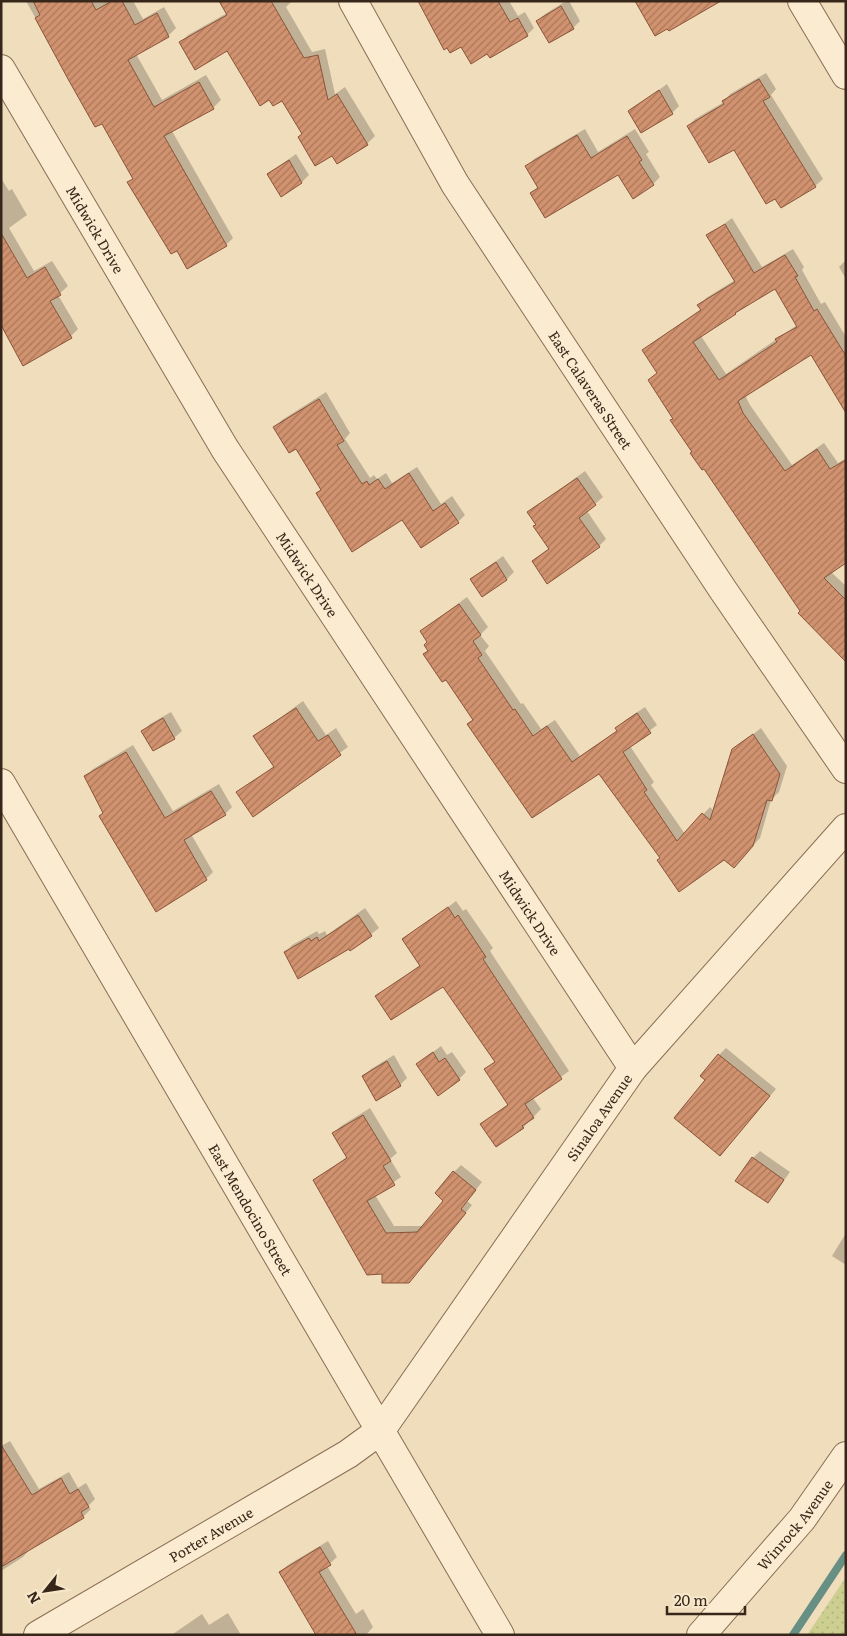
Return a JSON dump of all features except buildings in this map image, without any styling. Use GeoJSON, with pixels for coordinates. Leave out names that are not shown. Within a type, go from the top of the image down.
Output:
{"type":"FeatureCollection","features":[{"type":"Feature","properties":{"kind":"street","name":"East Calaveras Street"},"geometry":{"type":"LineString","coordinates":[[353,1],[455,184],[723,590],[846,769]]}},
{"type":"Feature","properties":{"kind":"street"},"geometry":{"type":"LineString","coordinates":[[802,1],[846,75]]}},
{"type":"Feature","properties":{"kind":"street","name":"Midwick Drive"},"geometry":{"type":"LineString","coordinates":[[1,69],[225,449],[633,1068]]}},
{"type":"Feature","properties":{"kind":"street","name":"East Mendocino Street"},"geometry":{"type":"LineString","coordinates":[[1,783],[500,1635]]}},
{"type":"Feature","properties":{"kind":"street","name":"Sinaloa Avenue"},"geometry":{"type":"LineString","coordinates":[[381,1430],[633,1068],[846,828]]}},
{"type":"Feature","properties":{"kind":"street","name":"Porter Avenue"},"geometry":{"type":"LineString","coordinates":[[38,1635],[348,1454],[381,1430]]}},
{"type":"Feature","properties":{"kind":"street","name":"Winrock Avenue"},"geometry":{"type":"LineString","coordinates":[[701,1635],[802,1519],[846,1456]]}},
{"type":"Feature","properties":{"kind":"green space"},"geometry":{"type":"Polygon","coordinates":[[[846,1577],[846,1635],[807,1635],[846,1577]]]}},
{"type":"Feature","properties":{"kind":"waterway"},"geometry":{"type":"LineString","coordinates":[[793,1635],[846,1555]]}}]}
